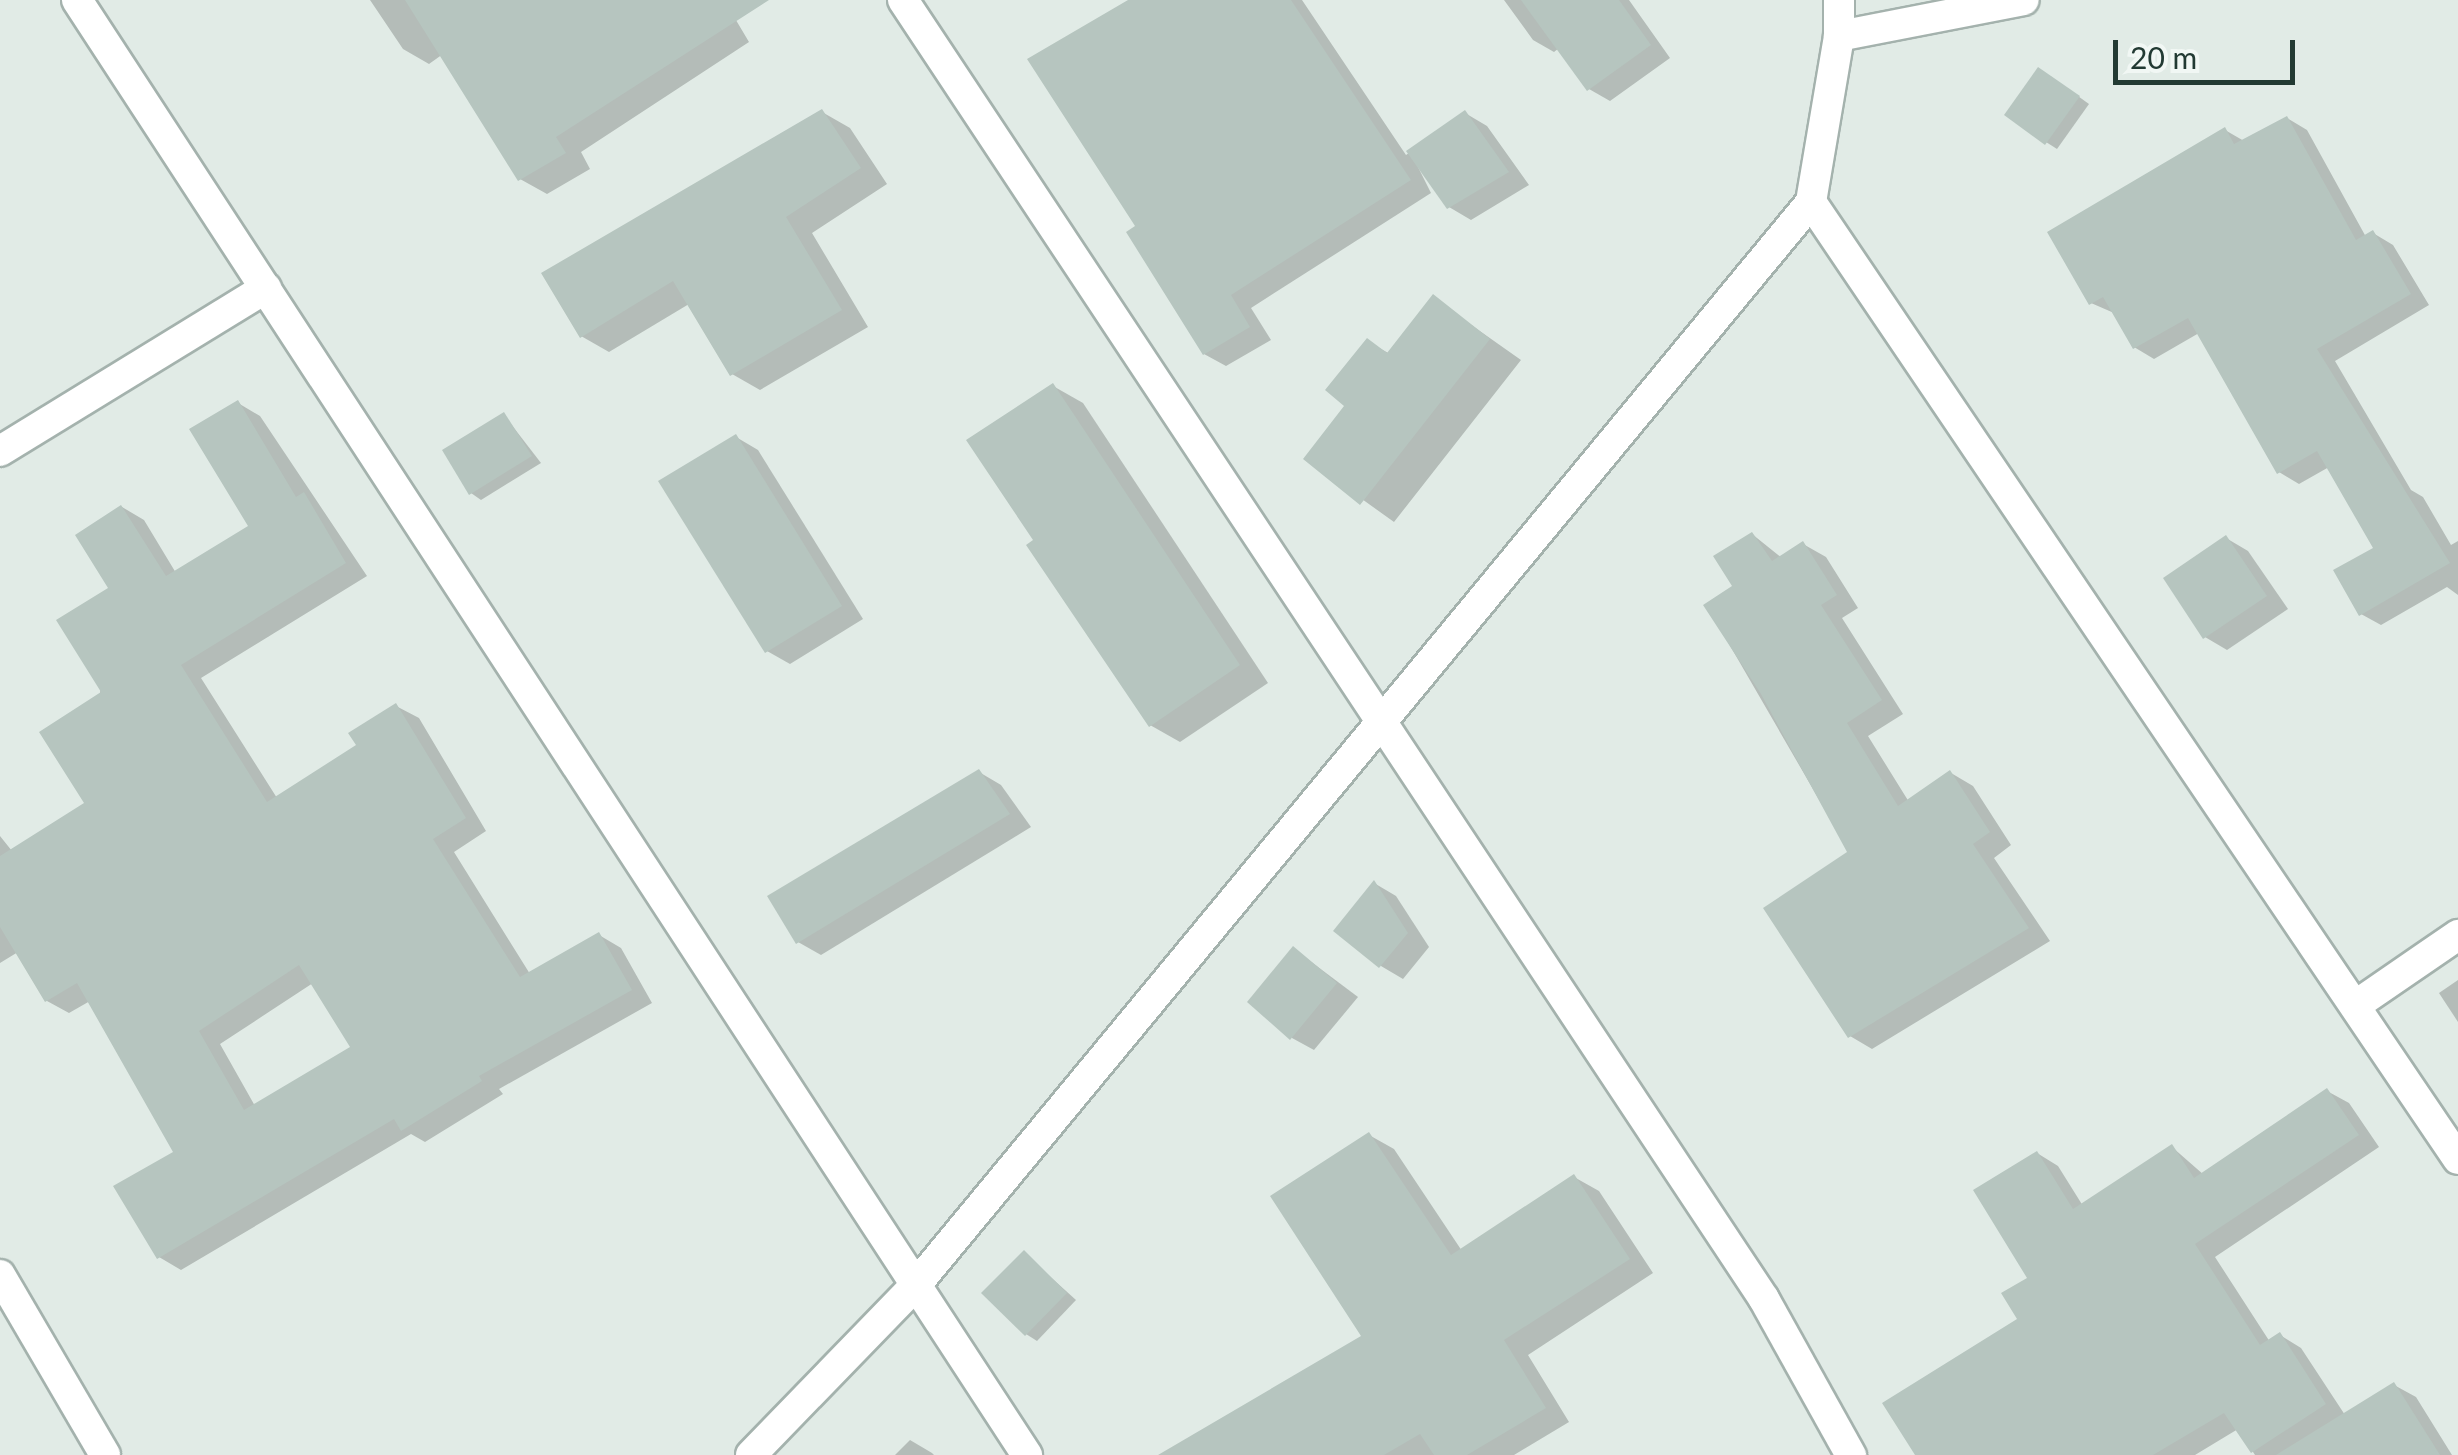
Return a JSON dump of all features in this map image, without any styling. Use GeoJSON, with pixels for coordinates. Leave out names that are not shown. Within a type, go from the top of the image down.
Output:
{"type":"FeatureCollection","features":[{"type":"Feature","properties":{"kind":"street"},"geometry":{"type":"LineString","coordinates":[[78,0],[1026,1455]]}},
{"type":"Feature","properties":{"kind":"street"},"geometry":{"type":"LineString","coordinates":[[903,0],[1764,1299],[1851,1455]]}},
{"type":"Feature","properties":{"kind":"street"},"geometry":{"type":"LineString","coordinates":[[751,1455],[914,1286],[1811,202],[1840,36],[1839,0]]}},
{"type":"Feature","properties":{"kind":"street"},"geometry":{"type":"LineString","coordinates":[[1840,36],[2024,0]]}},
{"type":"Feature","properties":{"kind":"street"},"geometry":{"type":"LineString","coordinates":[[1811,202],[2458,1159]]}},
{"type":"Feature","properties":{"kind":"street"},"geometry":{"type":"LineString","coordinates":[[0,451],[266,288]]}},
{"type":"Feature","properties":{"kind":"street"},"geometry":{"type":"LineString","coordinates":[[2356,1005],[2458,935]]}},
{"type":"Feature","properties":{"kind":"street"},"geometry":{"type":"LineString","coordinates":[[0,1276],[105,1455]]}},
{"type":"Feature","properties":{"kind":"building"},"geometry":{"type":"Polygon","coordinates":[[[405,0],[769,0],[556,137],[566,153],[518,181],[405,0]]]}},
{"type":"Feature","properties":{"kind":"building"},"geometry":{"type":"Polygon","coordinates":[[[1128,0],[1291,0],[1411,180],[1231,295],[1250,327],[1203,355],[1126,232],[1135,226],[1027,59],[1128,0]]]}},
{"type":"Feature","properties":{"kind":"building"},"geometry":{"type":"Polygon","coordinates":[[[1521,0],[1619,0],[1651,45],[1587,91],[1521,0]]]}},
{"type":"Feature","properties":{"kind":"building"},"geometry":{"type":"Polygon","coordinates":[[[2038,67],[2080,96],[2045,145],[2004,115],[2038,67]]]}},
{"type":"Feature","properties":{"kind":"building"},"geometry":{"type":"Polygon","coordinates":[[[822,109],[861,168],[786,217],[842,310],[730,376],[673,281],[580,338],[541,273],[822,109]]]}},
{"type":"Feature","properties":{"kind":"building"},"geometry":{"type":"Polygon","coordinates":[[[1465,110],[1509,172],[1447,209],[1406,151],[1465,110]]]}},
{"type":"Feature","properties":{"kind":"building"},"geometry":{"type":"Polygon","coordinates":[[[2287,116],[2356,240],[2373,230],[2411,294],[2317,349],[2450,563],[2359,616],[2333,570],[2373,548],[2317,451],[2277,474],[2188,318],[2133,349],[2103,297],[2089,305],[2047,232],[2225,127],[2234,144],[2287,116]]]}},
{"type":"Feature","properties":{"kind":"building"},"geometry":{"type":"Polygon","coordinates":[[[1433,294],[1490,339],[1360,505],[1303,459],[1344,406],[1325,390],[1367,338],[1387,353],[1433,294]]]}},
{"type":"Feature","properties":{"kind":"building"},"geometry":{"type":"Polygon","coordinates":[[[1053,383],[1240,665],[1149,727],[1026,545],[1033,540],[966,440],[1053,383]]]}},
{"type":"Feature","properties":{"kind":"building"},"geometry":{"type":"Polygon","coordinates":[[[238,400],[296,497],[304,492],[346,563],[181,665],[267,802],[356,745],[348,733],[396,703],[466,818],[433,839],[520,977],[599,932],[632,990],[479,1076],[482,1081],[401,1131],[394,1119],[157,1259],[113,1186],[173,1152],[77,983],[45,1002],[0,927],[0,856],[84,803],[39,732],[101,692],[56,620],[108,588],[75,535],[121,505],[166,576],[248,526],[189,429],[238,400]],[[299,965],[199,1031],[244,1110],[350,1047],[299,965]]]}},
{"type":"Feature","properties":{"kind":"building"},"geometry":{"type":"Polygon","coordinates":[[[504,412],[532,456],[469,495],[442,450],[504,412]]]}},
{"type":"Feature","properties":{"kind":"building"},"geometry":{"type":"Polygon","coordinates":[[[736,434],[842,606],[765,653],[658,481],[736,434]]]}},
{"type":"Feature","properties":{"kind":"building"},"geometry":{"type":"Polygon","coordinates":[[[1752,532],[1772,561],[1803,541],[1837,595],[1821,605],[1882,700],[1847,723],[1898,806],[1950,770],[1990,832],[1973,844],[2029,928],[1848,1038],[1763,908],[1847,852],[1761,694],[1703,605],[1732,586],[1713,556],[1752,532]]]}},
{"type":"Feature","properties":{"kind":"building"},"geometry":{"type":"Polygon","coordinates":[[[2226,535],[2267,596],[2203,639],[2163,578],[2226,535]]]}},
{"type":"Feature","properties":{"kind":"building"},"geometry":{"type":"Polygon","coordinates":[[[979,769],[1010,814],[796,944],[767,896],[979,769]]]}},
{"type":"Feature","properties":{"kind":"building"},"geometry":{"type":"Polygon","coordinates":[[[1374,880],[1408,933],[1379,968],[1333,931],[1374,880]]]}},
{"type":"Feature","properties":{"kind":"building"},"geometry":{"type":"Polygon","coordinates":[[[1293,946],[1337,983],[1290,1040],[1247,1002],[1293,946]]]}},
{"type":"Feature","properties":{"kind":"building"},"geometry":{"type":"Polygon","coordinates":[[[2327,1088],[2359,1135],[2195,1244],[2260,1345],[2280,1332],[2326,1404],[2251,1453],[2224,1413],[2153,1455],[1915,1455],[1882,1403],[2017,1319],[2001,1293],[2027,1278],[1973,1190],[2037,1151],[2073,1209],[2172,1144],[2194,1178],[2327,1088]]]}},
{"type":"Feature","properties":{"kind":"building"},"geometry":{"type":"Polygon","coordinates":[[[1369,1132],[1451,1255],[1574,1174],[1630,1259],[1504,1340],[1546,1408],[1467,1455],[1434,1455],[1420,1434],[1384,1455],[1158,1455],[1361,1336],[1270,1196],[1369,1132]]]}},
{"type":"Feature","properties":{"kind":"building"},"geometry":{"type":"Polygon","coordinates":[[[1024,1250],[1067,1293],[1025,1336],[981,1293],[1024,1250]]]}},
{"type":"Feature","properties":{"kind":"building"},"geometry":{"type":"Polygon","coordinates":[[[2394,1382],[2440,1455],[2276,1455],[2394,1382]]]}}]}
